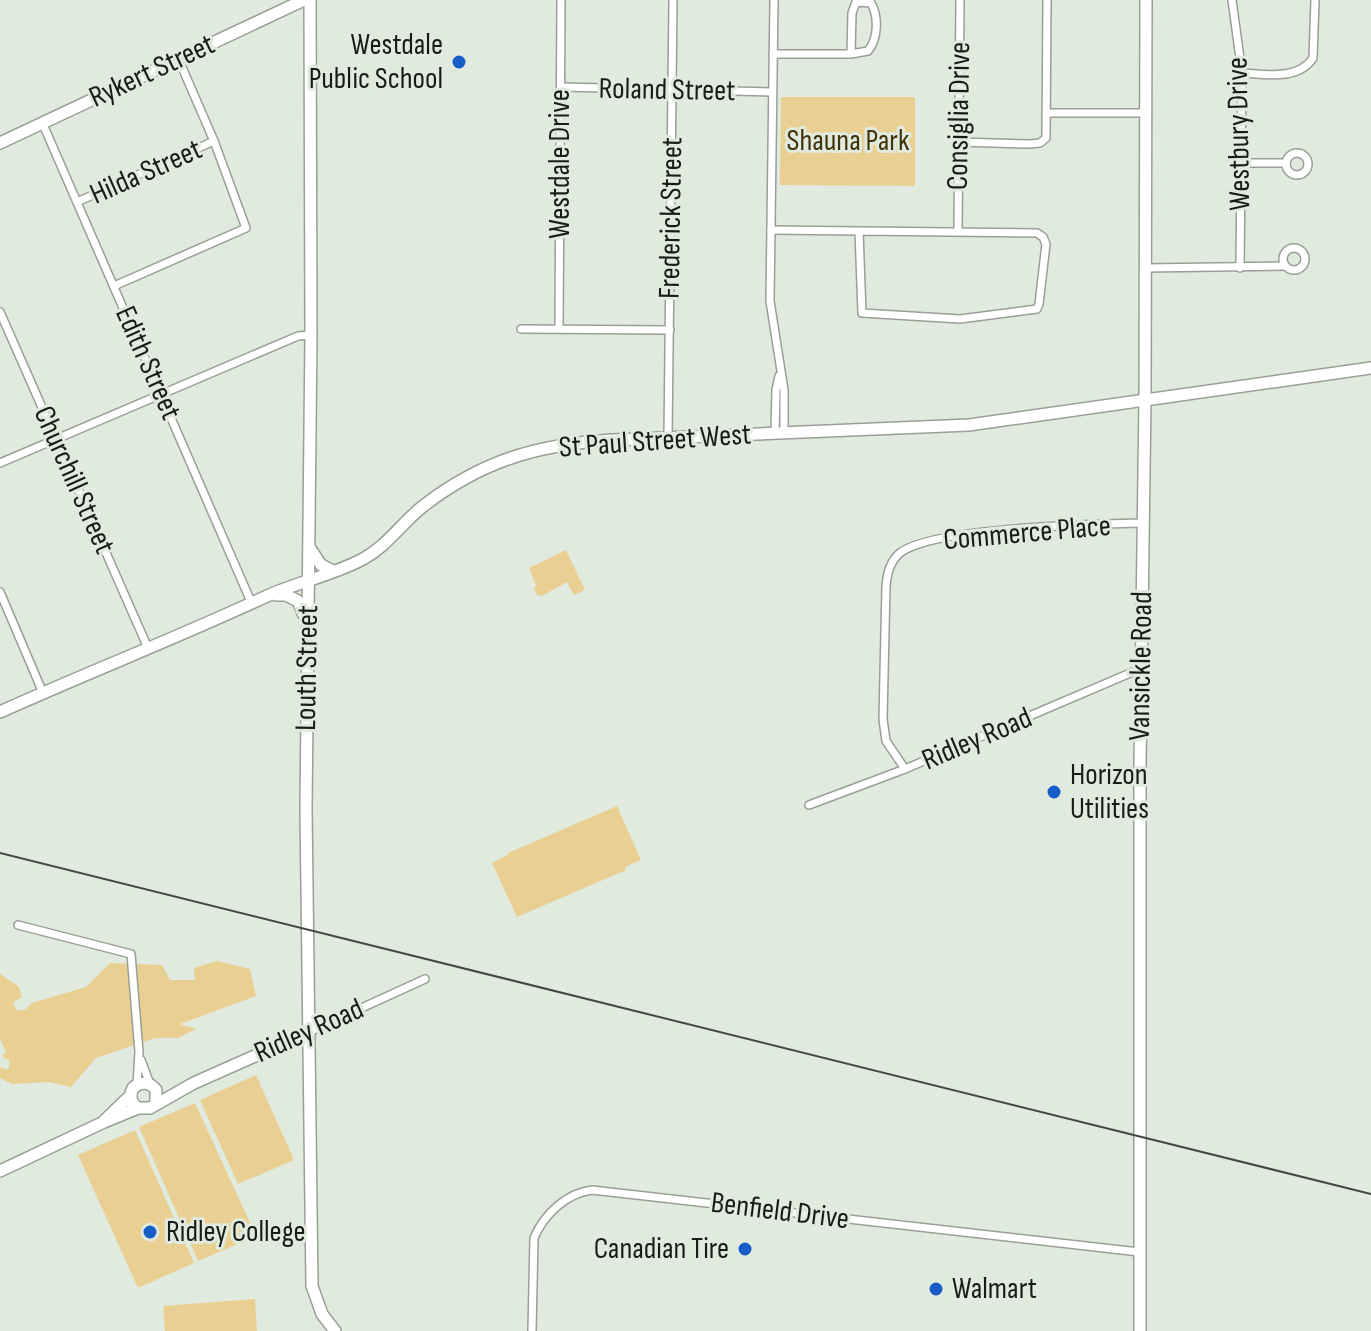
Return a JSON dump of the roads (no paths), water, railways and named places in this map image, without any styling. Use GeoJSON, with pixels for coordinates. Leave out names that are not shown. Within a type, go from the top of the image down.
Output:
{"type":"FeatureCollection","features":[{"type":"Feature","properties":{"kind":"main road","name":"Rykert Street"},"geometry":{"type":"LineString","coordinates":[[0,143],[307,0]]}},
{"type":"Feature","properties":{"kind":"main road","name":"Louth Street"},"geometry":{"type":"LineString","coordinates":[[307,0],[311,335],[306,808],[312,1286],[322,1314],[335,1331]]}},
{"type":"Feature","properties":{"kind":"main road","name":"Vansickle Road"},"geometry":{"type":"LineString","coordinates":[[1140,1331],[1146,0]]}},
{"type":"Feature","properties":{"kind":"main road","name":"St Paul Street West"},"geometry":{"type":"LineString","coordinates":[[0,712],[269,595],[361,560],[382,548],[418,510],[455,482],[483,468],[538,450],[576,442],[969,425],[1371,368]]}},
{"type":"Feature","properties":{"kind":"main road"},"geometry":{"type":"LineString","coordinates":[[309,547],[321,565],[333,571]]}},
{"type":"Feature","properties":{"kind":"main road"},"geometry":{"type":"LineString","coordinates":[[269,595],[286,595],[302,605],[308,635]]}},
{"type":"Feature","properties":{"kind":"main road","name":"Ridley Road"},"geometry":{"type":"LineString","coordinates":[[138,1108],[146,1110],[194,1083],[309,1032]]}},
{"type":"Feature","properties":{"kind":"main road","name":"Ridley Road"},"geometry":{"type":"LineString","coordinates":[[148,1086],[194,1083]]}},
{"type":"Feature","properties":{"kind":"main road"},"geometry":{"type":"LineString","coordinates":[[104,1122],[130,1096],[148,1086],[156,1103]]}},
{"type":"Feature","properties":{"kind":"main road"},"geometry":{"type":"LineString","coordinates":[[130,1096],[133,1105],[138,1108]]}},
{"type":"Feature","properties":{"kind":"main road"},"geometry":{"type":"LineString","coordinates":[[0,1171],[138,1108]]}},
{"type":"Feature","properties":{"kind":"street","name":"Westdale Drive"},"geometry":{"type":"LineString","coordinates":[[559,328],[561,0]]}},
{"type":"Feature","properties":{"kind":"street","name":"Frederick Street"},"geometry":{"type":"LineString","coordinates":[[668,437],[673,0]]}},
{"type":"Feature","properties":{"kind":"street"},"geometry":{"type":"LineString","coordinates":[[774,0],[771,312],[784,390],[780,434]]}},
{"type":"Feature","properties":{"kind":"street","name":"Consiglia Drive"},"geometry":{"type":"LineString","coordinates":[[958,231],[960,0]]}},
{"type":"Feature","properties":{"kind":"street"},"geometry":{"type":"LineString","coordinates":[[959,142],[1040,143],[1046,138],[1047,0]]}},
{"type":"Feature","properties":{"kind":"street","name":"Westbury Drive"},"geometry":{"type":"LineString","coordinates":[[1232,0],[1242,73],[1240,268]]}},
{"type":"Feature","properties":{"kind":"street"},"geometry":{"type":"LineString","coordinates":[[1242,73],[1290,74],[1308,65],[1313,58],[1315,0]]}},
{"type":"Feature","properties":{"kind":"street"},"geometry":{"type":"LineString","coordinates":[[773,54],[851,54],[868,51],[875,42],[871,3],[856,2],[853,8],[851,54]]}},
{"type":"Feature","properties":{"kind":"street"},"geometry":{"type":"LineString","coordinates":[[114,286],[246,228],[214,141],[178,58]]}},
{"type":"Feature","properties":{"kind":"street","name":"Roland Street"},"geometry":{"type":"LineString","coordinates":[[561,87],[772,92]]}},
{"type":"Feature","properties":{"kind":"street"},"geometry":{"type":"LineString","coordinates":[[1047,113],[1145,113]]}},
{"type":"Feature","properties":{"kind":"street","name":"Edith Street"},"geometry":{"type":"LineString","coordinates":[[42,122],[252,604]]}},
{"type":"Feature","properties":{"kind":"street","name":"Hilda Street"},"geometry":{"type":"LineString","coordinates":[[77,202],[214,141]]}},
{"type":"Feature","properties":{"kind":"street"},"geometry":{"type":"LineString","coordinates":[[1242,163],[1286,163]]}},
{"type":"Feature","properties":{"kind":"street"},"geometry":{"type":"LineString","coordinates":[[771,230],[1030,231],[1043,237],[1046,244],[1037,309],[960,319],[862,313],[859,231]]}},
{"type":"Feature","properties":{"kind":"street"},"geometry":{"type":"LineString","coordinates":[[1145,268],[1285,266]]}},
{"type":"Feature","properties":{"kind":"street","name":"Churchill Street"},"geometry":{"type":"LineString","coordinates":[[0,312],[148,648]]}},
{"type":"Feature","properties":{"kind":"street"},"geometry":{"type":"LineString","coordinates":[[521,329],[670,330]]}},
{"type":"Feature","properties":{"kind":"street"},"geometry":{"type":"LineString","coordinates":[[0,463],[298,336],[311,335]]}},
{"type":"Feature","properties":{"kind":"street","name":"Commerce Place"},"geometry":{"type":"LineString","coordinates":[[905,769],[886,741],[883,719],[887,572],[901,553],[915,545],[961,535],[1085,524],[1143,523]]}},
{"type":"Feature","properties":{"kind":"street"},"geometry":{"type":"LineString","coordinates":[[0,592],[43,693]]}},
{"type":"Feature","properties":{"kind":"street","name":"Ridley Road"},"geometry":{"type":"LineString","coordinates":[[809,805],[905,769],[1142,668]]}},
{"type":"Feature","properties":{"kind":"street"},"geometry":{"type":"LineString","coordinates":[[18,925],[131,954],[139,1052],[148,1086]]}},
{"type":"Feature","properties":{"kind":"street","name":"Ridley Road"},"geometry":{"type":"LineString","coordinates":[[309,1032],[425,979]]}},
{"type":"Feature","properties":{"kind":"street"},"geometry":{"type":"LineString","coordinates":[[139,1052],[148,1086]]}},
{"type":"Feature","properties":{"kind":"street","name":"Benfield Drive"},"geometry":{"type":"LineString","coordinates":[[532,1331],[534,1238],[538,1227],[555,1207],[581,1191],[1139,1252]]}},
{"type":"Feature","properties":{"kind":"railway"},"geometry":{"type":"LineString","coordinates":[[0,853],[1371,1194]]}},
{"type":"Feature","properties":{"kind":"place","name":"Westdale Public School"},"geometry":{"type":"Point","coordinates":[459,62]}},
{"type":"Feature","properties":{"kind":"place","name":"Horizon Utilities"},"geometry":{"type":"Point","coordinates":[1054,792]}},
{"type":"Feature","properties":{"kind":"place","name":"Ridley College"},"geometry":{"type":"Point","coordinates":[150,1232]}},
{"type":"Feature","properties":{"kind":"place","name":"Canadian Tire"},"geometry":{"type":"Point","coordinates":[745,1249]}},
{"type":"Feature","properties":{"kind":"place","name":"Walmart"},"geometry":{"type":"Point","coordinates":[936,1289]}},
{"type":"Feature","properties":{"kind":"park label","name":"Shauna Park"},"geometry":{"type":"Point","coordinates":[848,141]}}]}
